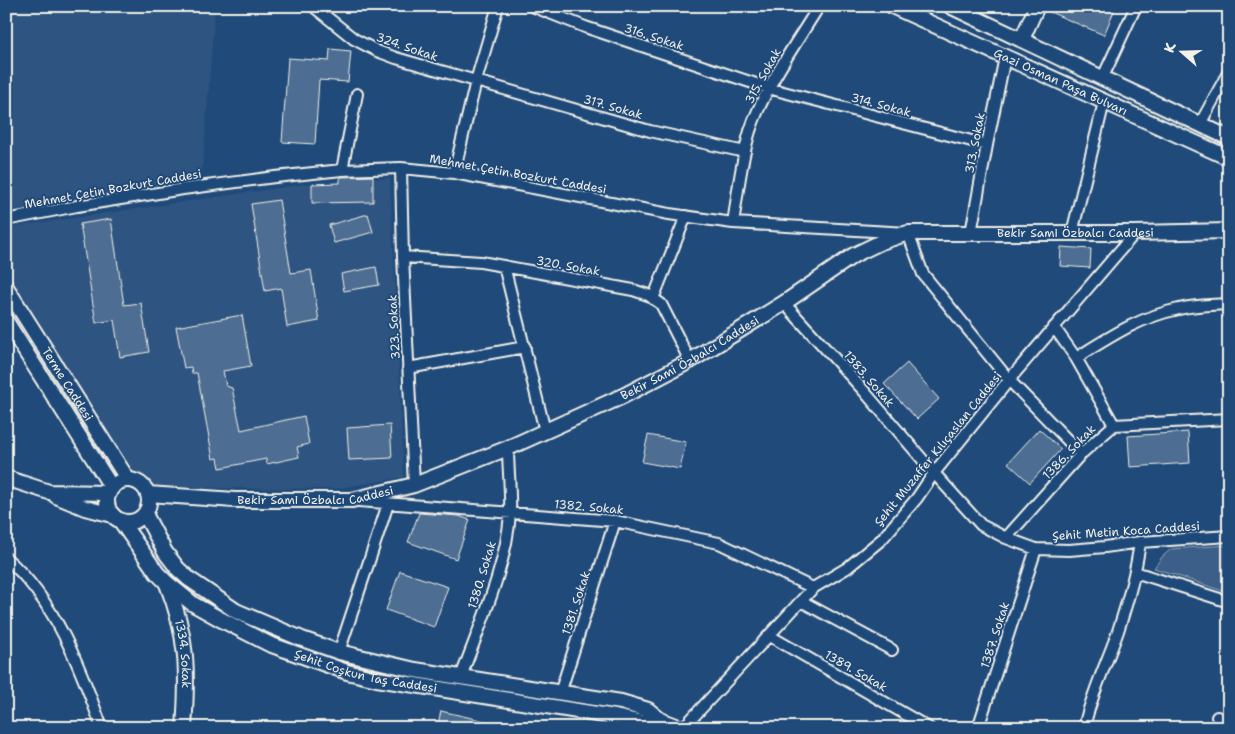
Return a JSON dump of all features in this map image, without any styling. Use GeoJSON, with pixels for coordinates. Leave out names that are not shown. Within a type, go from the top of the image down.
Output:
{"type":"FeatureCollection","features":[{"type":"Feature","properties":{"kind":"street","name":"324. Sokak"},"geometry":{"type":"LineString","coordinates":[[313,6],[354,39],[377,52],[476,81]]}},
{"type":"Feature","properties":{"kind":"street"},"geometry":{"type":"LineString","coordinates":[[454,173],[476,81],[498,6]]}},
{"type":"Feature","properties":{"kind":"street","name":"316. Sokak"},"geometry":{"type":"LineString","coordinates":[[532,6],[585,27],[768,88]]}},
{"type":"Feature","properties":{"kind":"street","name":"315. Sokak"},"geometry":{"type":"LineString","coordinates":[[733,223],[750,133],[768,88],[819,6]]}},
{"type":"Feature","properties":{"kind":"street","name":"Gazi Osman Paşa Bulvarı"},"geometry":{"type":"LineString","coordinates":[[892,6],[1229,158]]}},
{"type":"Feature","properties":{"kind":"street","name":"Gazi Osman Paşa Bulvarı"},"geometry":{"type":"LineString","coordinates":[[950,6],[1229,138]]}},
{"type":"Feature","properties":{"kind":"street"},"geometry":{"type":"LineString","coordinates":[[1022,39],[1037,6]]}},
{"type":"Feature","properties":{"kind":"street"},"geometry":{"type":"LineString","coordinates":[[1103,78],[1136,6]]}},
{"type":"Feature","properties":{"kind":"street","name":"313. Sokak"},"geometry":{"type":"LineString","coordinates":[[971,233],[1005,57]]}},
{"type":"Feature","properties":{"kind":"street"},"geometry":{"type":"LineString","coordinates":[[1200,124],[1229,71]]}},
{"type":"Feature","properties":{"kind":"street","name":"317. Sokak"},"geometry":{"type":"LineString","coordinates":[[476,81],[650,130],[745,152]]}},
{"type":"Feature","properties":{"kind":"street","name":"314. Sokak"},"geometry":{"type":"LineString","coordinates":[[768,88],[987,145]]}},
{"type":"Feature","properties":{"kind":"street"},"geometry":{"type":"LineString","coordinates":[[342,170],[357,94]]}},
{"type":"Feature","properties":{"kind":"street"},"geometry":{"type":"LineString","coordinates":[[1072,233],[1104,102]]}},
{"type":"Feature","properties":{"kind":"street","name":"Mehmet Çetin Bozkurt Caddesi"},"geometry":{"type":"LineString","coordinates":[[6,220],[77,206],[183,189],[342,170],[401,168],[454,173],[733,223],[908,233]]}},
{"type":"Feature","properties":{"kind":"street","name":"323. Sokak"},"geometry":{"type":"LineString","coordinates":[[401,168],[403,257],[414,485]]}},
{"type":"Feature","properties":{"kind":"street"},"geometry":{"type":"LineString","coordinates":[[686,216],[653,298],[661,304],[690,361]]}},
{"type":"Feature","properties":{"kind":"street","name":"Bekir Sami Özbalcı Caddesi"},"geometry":{"type":"LineString","coordinates":[[148,494],[278,501],[352,500],[414,485],[508,448],[624,396],[690,361],[784,303],[854,255],[908,233],[1135,234],[1229,231]]}},
{"type":"Feature","properties":{"kind":"street"},"geometry":{"type":"LineString","coordinates":[[908,233],[923,274],[1009,380],[1081,454]]}},
{"type":"Feature","properties":{"kind":"street","name":"Şehit Muzaffer Kılıçaslan Caddesi"},"geometry":{"type":"LineString","coordinates":[[672,725],[770,636],[813,588],[847,568],[882,539],[917,498],[934,473],[1009,380],[1135,234]]}},
{"type":"Feature","properties":{"kind":"street","name":"320. Sokak"},"geometry":{"type":"LineString","coordinates":[[403,257],[481,262],[633,290],[653,298]]}},
{"type":"Feature","properties":{"kind":"street"},"geometry":{"type":"LineString","coordinates":[[504,266],[546,431]]}},
{"type":"Feature","properties":{"kind":"street","name":"Terme Caddesi"},"geometry":{"type":"LineString","coordinates":[[6,287],[128,480]]}},
{"type":"Feature","properties":{"kind":"street","name":"1383. Sokak"},"geometry":{"type":"LineString","coordinates":[[784,303],[864,390],[934,473]]}},
{"type":"Feature","properties":{"kind":"street"},"geometry":{"type":"LineString","coordinates":[[1076,358],[1124,328],[1152,317],[1180,308],[1229,304]]}},
{"type":"Feature","properties":{"kind":"street","name":"Terme Caddesi"},"geometry":{"type":"LineString","coordinates":[[6,321],[111,490]]}},
{"type":"Feature","properties":{"kind":"street"},"geometry":{"type":"LineString","coordinates":[[1054,327],[1076,358],[1114,425]]}},
{"type":"Feature","properties":{"kind":"street"},"geometry":{"type":"LineString","coordinates":[[408,368],[525,347]]}},
{"type":"Feature","properties":{"kind":"street","name":"1386. Sokak"},"geometry":{"type":"LineString","coordinates":[[1006,538],[1081,454],[1114,425],[1229,418]]}},
{"type":"Feature","properties":{"kind":"street","name":"1380. Sokak"},"geometry":{"type":"LineString","coordinates":[[462,677],[499,571],[506,539],[510,513],[508,448]]}},
{"type":"Feature","properties":{"kind":"street","name":"Şehit Metin Koca Caddesi"},"geometry":{"type":"LineString","coordinates":[[934,473],[981,525],[1006,538],[1036,549],[1069,550],[1140,542],[1229,536]]}},
{"type":"Feature","properties":{"kind":"street"},"geometry":{"type":"LineString","coordinates":[[6,478],[49,492],[85,508],[116,518],[133,521],[145,514],[148,508],[148,494],[140,484],[128,480],[117,484],[111,490],[108,505],[116,518]]}},
{"type":"Feature","properties":{"kind":"street"},"geometry":{"type":"LineString","coordinates":[[49,492],[111,490]]}},
{"type":"Feature","properties":{"kind":"street","name":"1382. Sokak"},"geometry":{"type":"LineString","coordinates":[[352,500],[616,521],[719,543],[813,588]]}},
{"type":"Feature","properties":{"kind":"street"},"geometry":{"type":"LineString","coordinates":[[339,652],[388,504]]}},
{"type":"Feature","properties":{"kind":"street","name":"Şehit Coşkun Taş Caddesi"},"geometry":{"type":"LineString","coordinates":[[145,514],[165,552],[178,569],[236,611],[302,639],[339,652],[415,670],[621,702],[648,710],[672,725]]}},
{"type":"Feature","properties":{"kind":"street","name":"Şehit Coşkun Taş Caddesi"},"geometry":{"type":"LineString","coordinates":[[116,518],[157,573],[193,604],[248,634],[292,652],[361,676],[643,723],[672,725]]}},
{"type":"Feature","properties":{"kind":"street","name":"1381. Sokak"},"geometry":{"type":"LineString","coordinates":[[560,693],[616,521]]}},
{"type":"Feature","properties":{"kind":"street"},"geometry":{"type":"LineString","coordinates":[[1084,728],[1096,686],[1118,631],[1136,572],[1140,542]]}},
{"type":"Feature","properties":{"kind":"street","name":"1387. Sokak"},"geometry":{"type":"LineString","coordinates":[[978,728],[1036,549]]}},
{"type":"Feature","properties":{"kind":"street"},"geometry":{"type":"LineString","coordinates":[[6,558],[27,579],[65,638],[76,659],[102,728]]}},
{"type":"Feature","properties":{"kind":"street"},"geometry":{"type":"LineString","coordinates":[[1136,572],[1229,602]]}},
{"type":"Feature","properties":{"kind":"street","name":"1334. Sokak"},"geometry":{"type":"LineString","coordinates":[[167,583],[179,618],[185,648],[187,689],[184,728]]}},
{"type":"Feature","properties":{"kind":"street"},"geometry":{"type":"LineString","coordinates":[[801,601],[892,650]]}},
{"type":"Feature","properties":{"kind":"street","name":"1389. Sokak"},"geometry":{"type":"LineString","coordinates":[[770,636],[929,728]]}},
{"type":"Feature","properties":{"kind":"street"},"geometry":{"type":"LineString","coordinates":[[1217,717],[1229,721]]}},
{"type":"Feature","properties":{"kind":"shaded area"},"geometry":{"type":"Polygon","coordinates":[[[6,6],[215,6],[202,176],[6,212],[6,6]]]}},
{"type":"Feature","properties":{"kind":"shaded area"},"geometry":{"type":"Polygon","coordinates":[[[390,178],[404,477],[334,489],[146,485],[130,465],[6,274],[6,228],[305,184],[390,178]]]}},
{"type":"Feature","properties":{"kind":"shaded area"},"geometry":{"type":"Polygon","coordinates":[[[1229,545],[1229,593],[1154,568],[1171,549],[1229,545]]]}},
{"type":"Feature","properties":{"kind":"building"},"geometry":{"type":"Polygon","coordinates":[[[1046,6],[1116,6],[1104,35],[1045,10],[1046,6]]]}},
{"type":"Feature","properties":{"kind":"building"},"geometry":{"type":"Polygon","coordinates":[[[330,49],[351,51],[348,82],[319,80],[315,144],[282,142],[288,58],[329,61],[330,49]]]}},
{"type":"Feature","properties":{"kind":"building"},"geometry":{"type":"Polygon","coordinates":[[[373,176],[373,202],[312,203],[312,184],[340,183],[340,177],[373,176]]]}},
{"type":"Feature","properties":{"kind":"building"},"geometry":{"type":"Polygon","coordinates":[[[279,200],[291,273],[311,270],[319,321],[287,327],[281,288],[265,291],[251,204],[279,200]]]}},
{"type":"Feature","properties":{"kind":"building"},"geometry":{"type":"Polygon","coordinates":[[[368,214],[373,232],[334,243],[329,225],[368,214]]]}},
{"type":"Feature","properties":{"kind":"building"},"geometry":{"type":"Polygon","coordinates":[[[111,219],[124,305],[141,303],[149,352],[120,357],[114,320],[96,323],[80,224],[111,219]]]}},
{"type":"Feature","properties":{"kind":"building"},"geometry":{"type":"Polygon","coordinates":[[[1061,247],[1091,249],[1090,268],[1060,266],[1061,247]]]}},
{"type":"Feature","properties":{"kind":"building"},"geometry":{"type":"Polygon","coordinates":[[[376,267],[379,285],[344,291],[341,274],[376,267]]]}},
{"type":"Feature","properties":{"kind":"building"},"geometry":{"type":"Polygon","coordinates":[[[242,315],[251,366],[223,371],[226,386],[232,388],[241,430],[304,416],[309,444],[297,447],[299,457],[267,464],[266,459],[220,468],[218,458],[213,459],[197,373],[192,373],[191,367],[184,368],[176,327],[242,315]]]}},
{"type":"Feature","properties":{"kind":"building"},"geometry":{"type":"Polygon","coordinates":[[[907,363],[939,399],[917,419],[884,384],[907,363]]]}},
{"type":"Feature","properties":{"kind":"building"},"geometry":{"type":"Polygon","coordinates":[[[390,425],[392,458],[349,460],[347,428],[390,425]]]}},
{"type":"Feature","properties":{"kind":"building"},"geometry":{"type":"Polygon","coordinates":[[[1039,429],[1061,449],[1030,483],[1008,463],[1039,429]]]}},
{"type":"Feature","properties":{"kind":"building"},"geometry":{"type":"Polygon","coordinates":[[[1188,432],[1190,463],[1130,467],[1128,436],[1188,432]]]}},
{"type":"Feature","properties":{"kind":"building"},"geometry":{"type":"Polygon","coordinates":[[[648,435],[686,442],[680,469],[642,462],[648,435]]]}},
{"type":"Feature","properties":{"kind":"building"},"geometry":{"type":"Polygon","coordinates":[[[419,513],[459,516],[470,520],[456,559],[408,542],[419,513]]]}},
{"type":"Feature","properties":{"kind":"building"},"geometry":{"type":"Polygon","coordinates":[[[400,571],[448,587],[434,627],[386,610],[400,571]]]}},
{"type":"Feature","properties":{"kind":"building"},"geometry":{"type":"Polygon","coordinates":[[[441,711],[498,724],[498,728],[437,728],[441,711]]]}}]}
